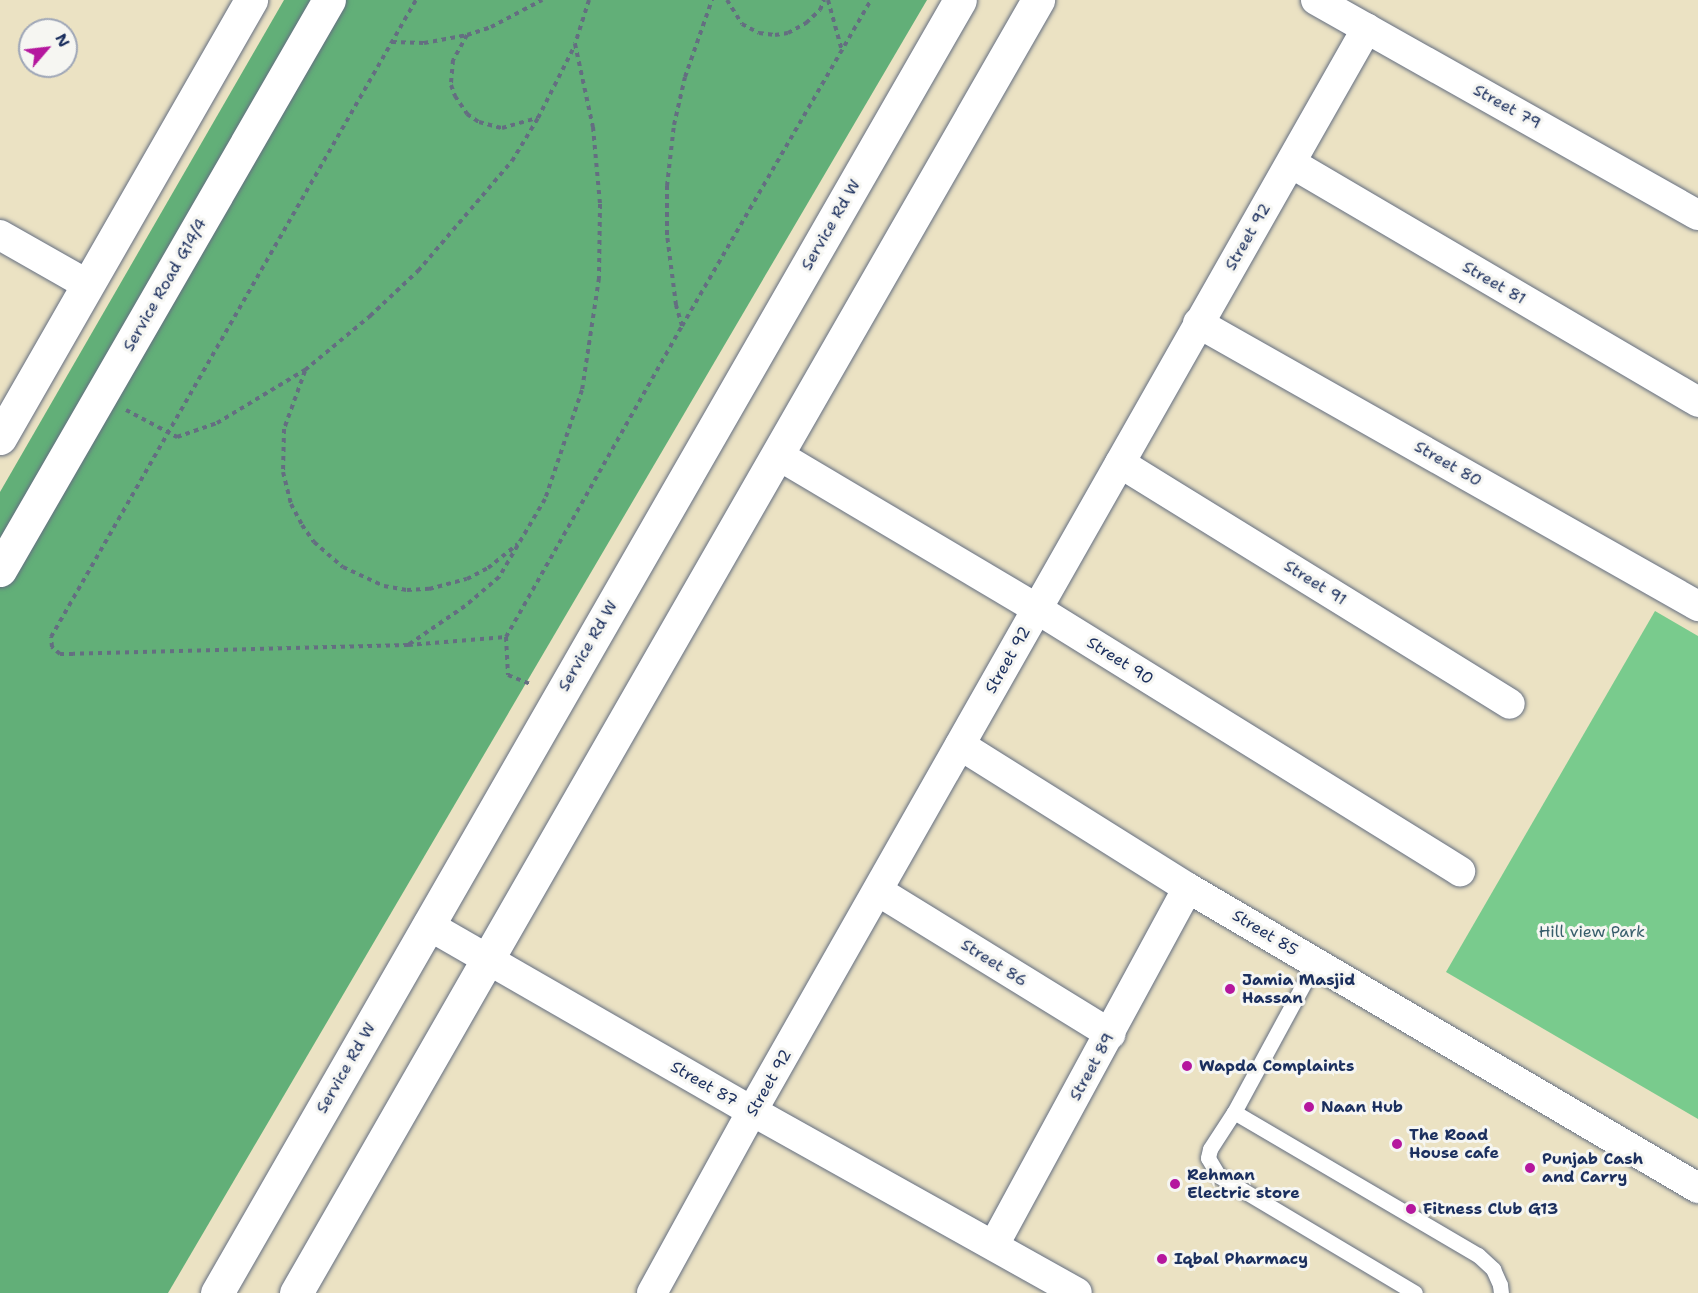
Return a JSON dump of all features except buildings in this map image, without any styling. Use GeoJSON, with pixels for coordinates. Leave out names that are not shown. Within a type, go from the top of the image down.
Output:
{"type":"FeatureCollection","features":[{"type":"Feature","properties":{"kind":"main road"},"geometry":{"type":"LineString","coordinates":[[0,438],[251,0]]}},
{"type":"Feature","properties":{"kind":"main road","name":"Service Road G14/4"},"geometry":{"type":"LineString","coordinates":[[0,570],[329,0]]}},
{"type":"Feature","properties":{"kind":"main road","name":"Service Rd W"},"geometry":{"type":"LineString","coordinates":[[217,1293],[960,0]]}},
{"type":"Feature","properties":{"kind":"main road"},"geometry":{"type":"LineString","coordinates":[[296,1293],[1038,0]]}},
{"type":"Feature","properties":{"kind":"street","name":"Street 79"},"geometry":{"type":"LineString","coordinates":[[1316,0],[1698,215]]}},
{"type":"Feature","properties":{"kind":"street","name":"Street 92"},"geometry":{"type":"LineString","coordinates":[[652,1293],[752,1111],[1367,28]]}},
{"type":"Feature","properties":{"kind":"street","name":"Street 81"},"geometry":{"type":"LineString","coordinates":[[1291,163],[1698,402]]}},
{"type":"Feature","properties":{"kind":"street"},"geometry":{"type":"LineString","coordinates":[[0,235],[88,285]]}},
{"type":"Feature","properties":{"kind":"street","name":"Street 80"},"geometry":{"type":"LineString","coordinates":[[1198,323],[1698,606]]}},
{"type":"Feature","properties":{"kind":"street","name":"Street 90"},"geometry":{"type":"LineString","coordinates":[[778,455],[1037,609],[1460,871]]}},
{"type":"Feature","properties":{"kind":"street","name":"Street 91"},"geometry":{"type":"LineString","coordinates":[[1120,463],[1510,704]]}},
{"type":"Feature","properties":{"kind":"street","name":"Street 85"},"geometry":{"type":"LineString","coordinates":[[960,745],[1188,888],[1698,1188]]}},
{"type":"Feature","properties":{"kind":"street","name":"Street 89"},"geometry":{"type":"LineString","coordinates":[[994,1245],[1188,888]]}},
{"type":"Feature","properties":{"kind":"street","name":"Street 86"},"geometry":{"type":"LineString","coordinates":[[878,891],[1110,1034]]}},
{"type":"Feature","properties":{"kind":"street","name":"Street 87"},"geometry":{"type":"LineString","coordinates":[[428,925],[752,1111],[1077,1293]]}},
{"type":"Feature","properties":{"kind":"lane"},"geometry":{"type":"LineString","coordinates":[[1315,963],[1234,1112],[1210,1149],[1208,1158],[1219,1176],[1415,1293]]}},
{"type":"Feature","properties":{"kind":"lane"},"geometry":{"type":"LineString","coordinates":[[1234,1112],[1478,1255],[1493,1269],[1501,1293]]}},
{"type":"Feature","properties":{"kind":"path"},"geometry":{"type":"LineString","coordinates":[[416,0],[51,637],[52,647],[60,654],[408,645],[506,637]]}},
{"type":"Feature","properties":{"kind":"path"},"geometry":{"type":"LineString","coordinates":[[392,42],[424,43],[467,35],[509,19],[542,0]]}},
{"type":"Feature","properties":{"kind":"path"},"geometry":{"type":"LineString","coordinates":[[100,396],[177,437],[217,423],[305,370],[370,316],[418,271],[512,161],[538,118],[575,44],[589,0]]}},
{"type":"Feature","properties":{"kind":"path"},"geometry":{"type":"LineString","coordinates":[[682,326],[676,305],[667,235],[668,186],[674,125],[685,77],[712,0]]}},
{"type":"Feature","properties":{"kind":"path"},"geometry":{"type":"LineString","coordinates":[[727,0],[742,24],[759,33],[775,35],[788,33],[806,23],[820,10],[826,0]]}},
{"type":"Feature","properties":{"kind":"path"},"geometry":{"type":"LineString","coordinates":[[826,0],[842,51]]}},
{"type":"Feature","properties":{"kind":"path"},"geometry":{"type":"LineString","coordinates":[[559,696],[508,675],[506,637],[682,326],[871,0]]}},
{"type":"Feature","properties":{"kind":"path"},"geometry":{"type":"LineString","coordinates":[[467,35],[457,49],[451,71],[452,85],[460,105],[479,122],[502,128],[538,118]]}},
{"type":"Feature","properties":{"kind":"path"},"geometry":{"type":"LineString","coordinates":[[408,645],[492,584],[522,541],[545,499],[582,390],[599,278],[600,204],[592,127],[575,44]]}},
{"type":"Feature","properties":{"kind":"path"},"geometry":{"type":"LineString","coordinates":[[305,370],[284,429],[283,472],[291,504],[302,525],[314,542],[342,567],[384,586],[407,590],[447,586],[488,567],[522,541]]}},
{"type":"Feature","properties":{"kind":"green space"},"geometry":{"type":"Polygon","coordinates":[[[284,0],[927,0],[168,1293],[0,1293],[0,492],[284,0]]]}},
{"type":"Feature","properties":{"kind":"green space","name":"Hill view Park"},"geometry":{"type":"Polygon","coordinates":[[[1655,611],[1698,636],[1698,1119],[1446,972],[1655,611]]]}},
{"type":"Feature","properties":{"kind":"place","name":"Jamia Masjid Hassan"},"geometry":{"type":"Point","coordinates":[1230,989]}},
{"type":"Feature","properties":{"kind":"place","name":"Wapda Complaints"},"geometry":{"type":"Point","coordinates":[1187,1066]}},
{"type":"Feature","properties":{"kind":"place","name":"Naan Hub"},"geometry":{"type":"Point","coordinates":[1309,1107]}},
{"type":"Feature","properties":{"kind":"place","name":"The Road House cafe"},"geometry":{"type":"Point","coordinates":[1397,1144]}},
{"type":"Feature","properties":{"kind":"place","name":"Punjab Cash and Carry"},"geometry":{"type":"Point","coordinates":[1530,1168]}},
{"type":"Feature","properties":{"kind":"place","name":"Rehman Electric store"},"geometry":{"type":"Point","coordinates":[1175,1184]}},
{"type":"Feature","properties":{"kind":"place","name":"Fitness Club G13"},"geometry":{"type":"Point","coordinates":[1411,1209]}},
{"type":"Feature","properties":{"kind":"place","name":"Iqbal Pharmacy"},"geometry":{"type":"Point","coordinates":[1162,1259]}}]}
